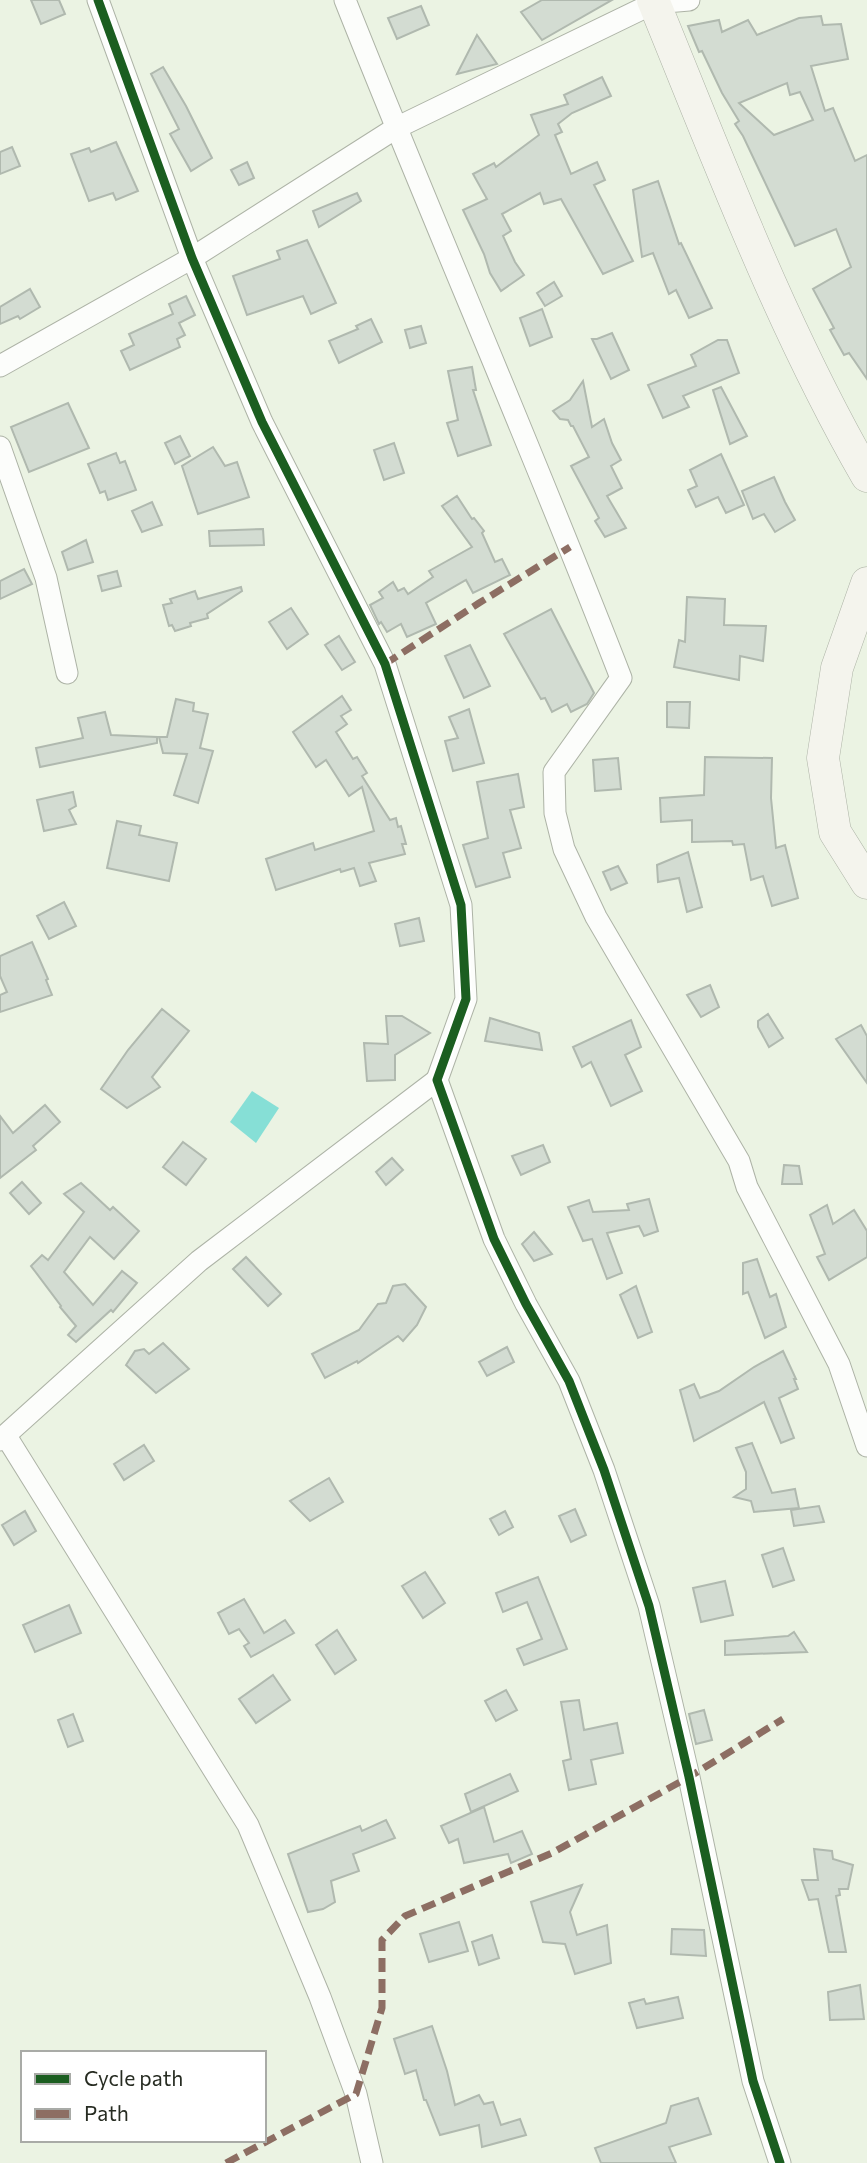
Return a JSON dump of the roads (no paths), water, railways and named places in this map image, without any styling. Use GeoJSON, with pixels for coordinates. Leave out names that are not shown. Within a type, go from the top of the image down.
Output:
{"type":"FeatureCollection","features":[{"type":"Feature","properties":{"kind":"street"},"geometry":{"type":"LineString","coordinates":[[98,0],[192,258],[262,422],[385,664],[461,905],[466,999],[437,1080],[199,1261],[3,1438],[248,1825],[320,1997],[356,2094],[372,2163]]}},
{"type":"Feature","properties":{"kind":"street"},"geometry":{"type":"LineString","coordinates":[[345,0],[570,547],[621,678],[554,772],[555,813],[564,849],[596,917],[739,1161],[747,1187],[839,1364],[867,1446]]}},
{"type":"Feature","properties":{"kind":"street"},"geometry":{"type":"LineString","coordinates":[[0,366],[192,258],[396,128],[653,1],[689,0]]}},
{"type":"Feature","properties":{"kind":"street"},"geometry":{"type":"LineString","coordinates":[[653,1],[763,269],[832,413],[867,476]]}},
{"type":"Feature","properties":{"kind":"street"},"geometry":{"type":"LineString","coordinates":[[0,447],[46,578],[67,673]]}},
{"type":"Feature","properties":{"kind":"street"},"geometry":{"type":"LineString","coordinates":[[867,583],[837,668],[822,758],[835,832],[867,883]]}},
{"type":"Feature","properties":{"kind":"street"},"geometry":{"type":"LineString","coordinates":[[437,1080],[494,1238],[526,1304],[569,1381],[604,1470],[649,1606],[689,1777],[753,2081],[780,2163]]}},
{"type":"Feature","properties":{"kind":"water"},"geometry":{"type":"Polygon","coordinates":[[[252,1091],[279,1108],[256,1143],[230,1122],[252,1091]]]}}]}
